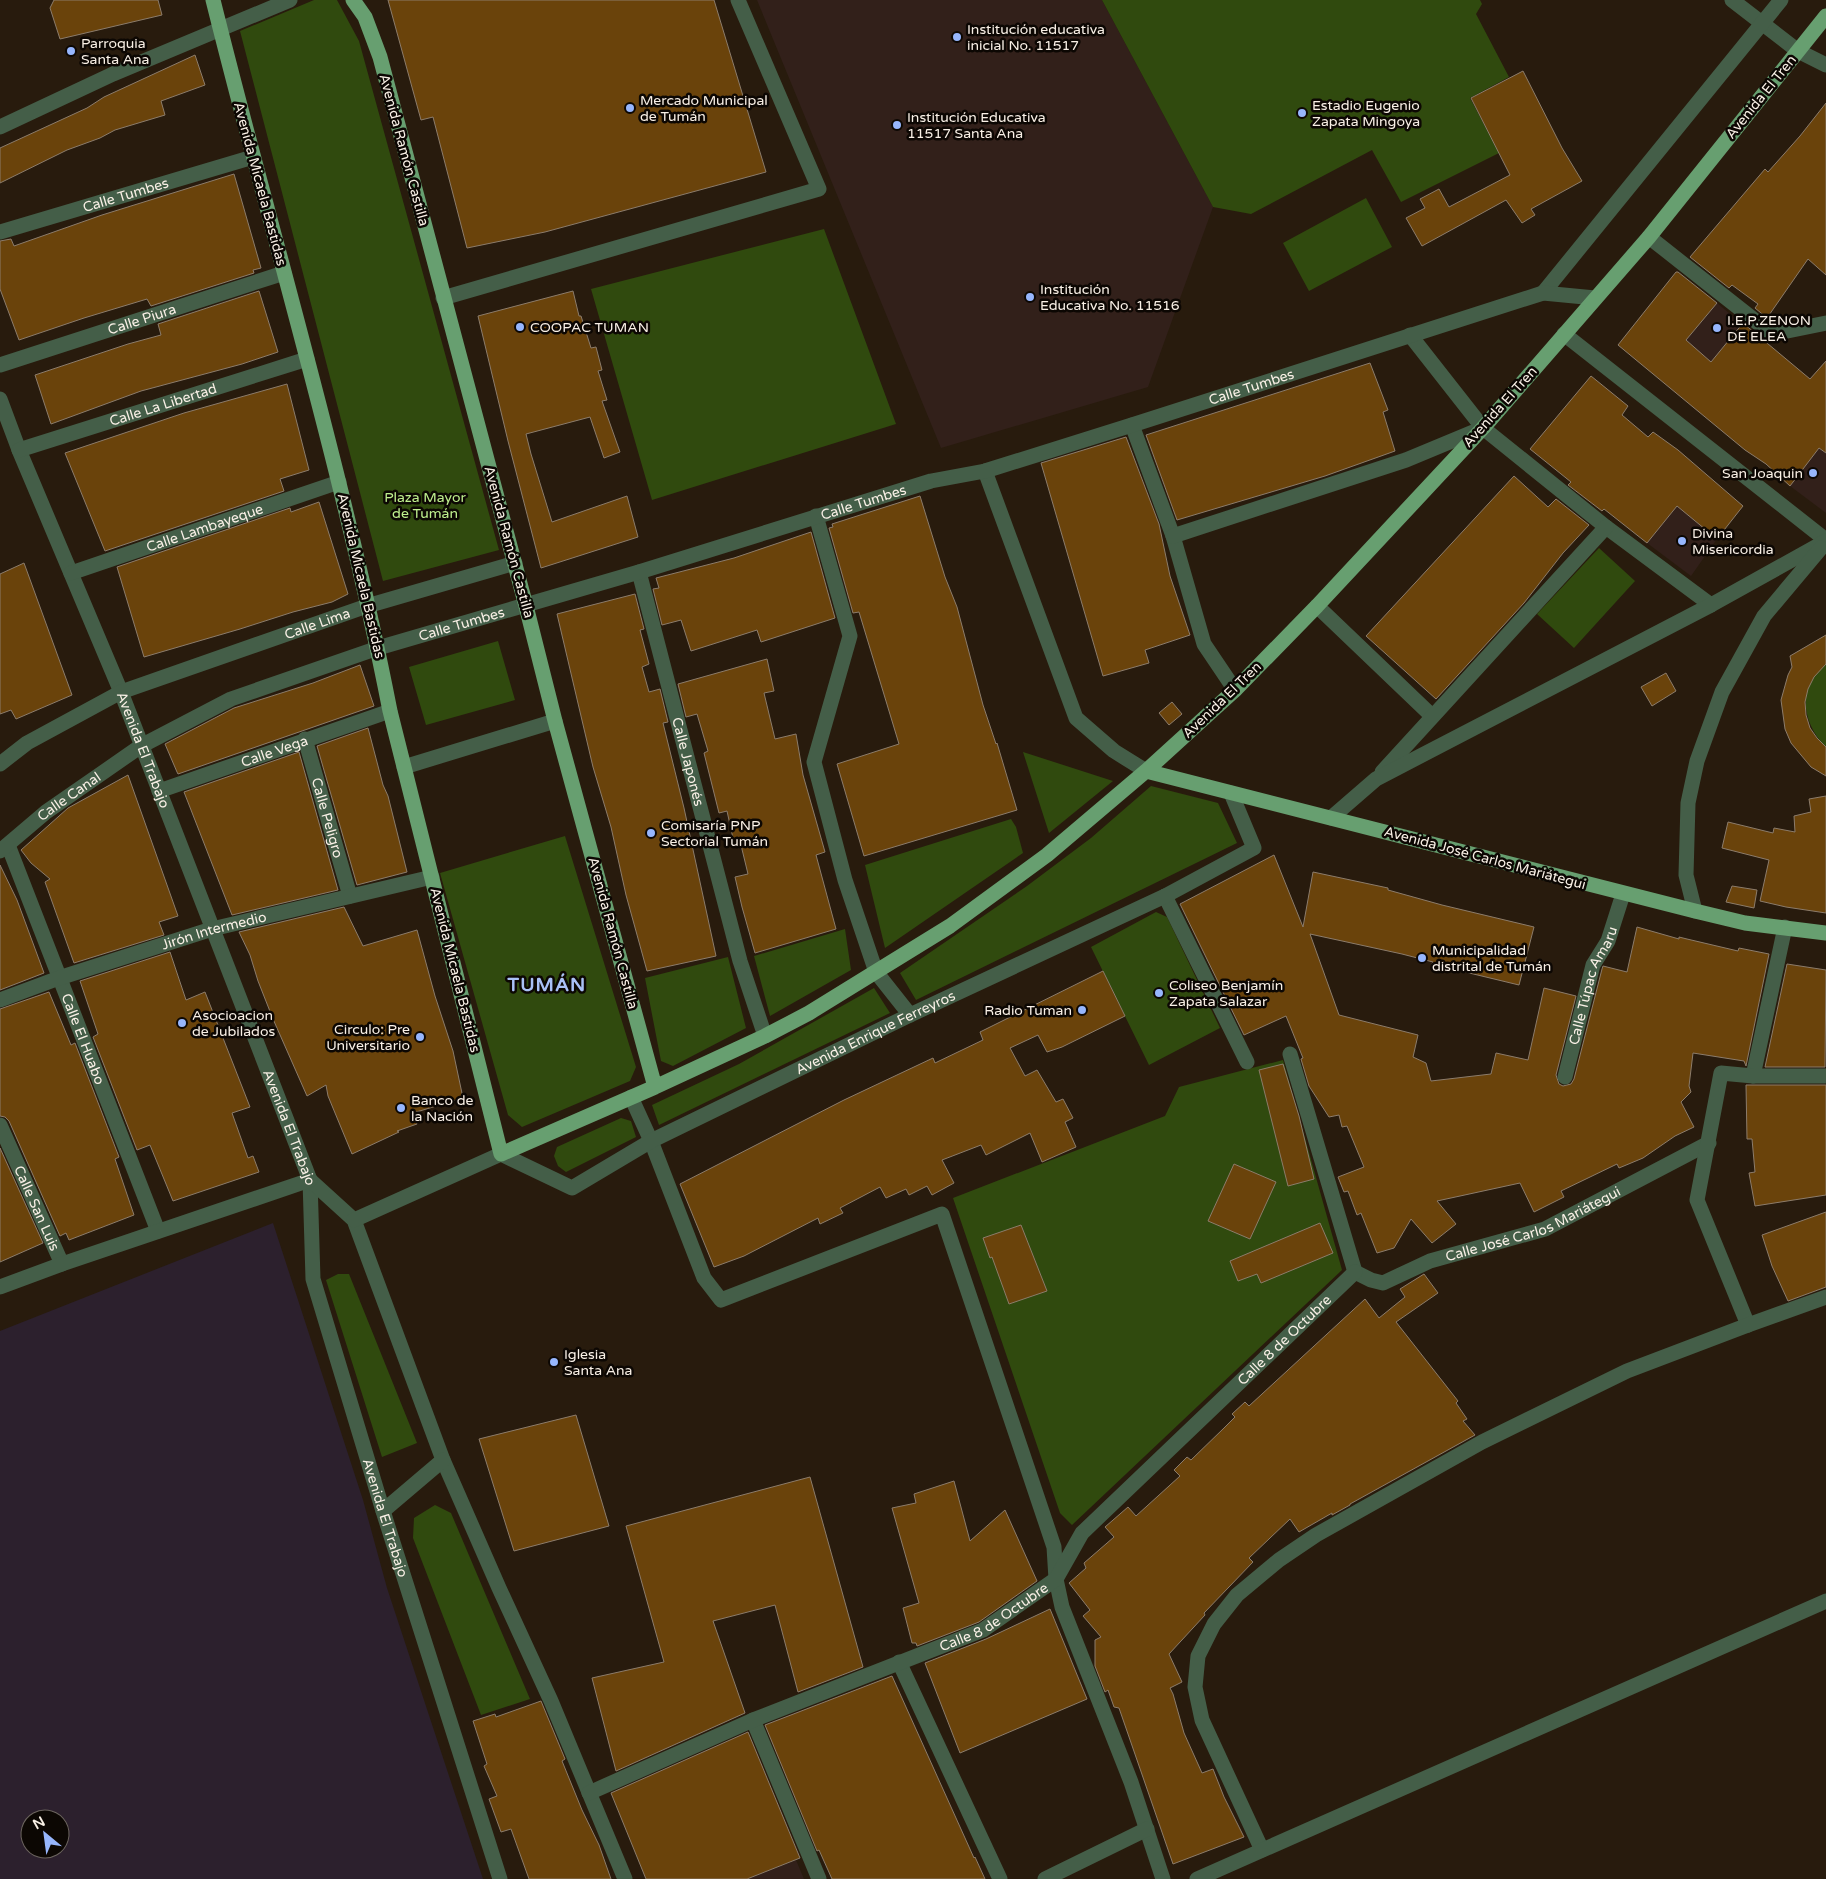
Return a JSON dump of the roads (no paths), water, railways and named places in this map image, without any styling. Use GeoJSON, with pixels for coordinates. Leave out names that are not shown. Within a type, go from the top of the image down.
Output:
{"type":"FeatureCollection","features":[{"type":"Feature","properties":{"kind":"main road","name":"Avenida Micaela Bastidas"},"geometry":{"type":"LineString","coordinates":[[212,0],[339,482],[378,648],[390,711],[501,1154]]}},
{"type":"Feature","properties":{"kind":"main road","name":"Avenida Ramón Castilla"},"geometry":{"type":"LineString","coordinates":[[353,0],[365,17],[380,57],[515,563],[554,721],[655,1087]]}},
{"type":"Feature","properties":{"kind":"main road","name":"Avenida El Tren"},"geometry":{"type":"LineString","coordinates":[[501,1154],[655,1087],[765,1036],[809,1013],[950,926],[1047,855],[1146,771],[1235,690],[1317,606],[1483,428],[1649,237],[1826,16]]}},
{"type":"Feature","properties":{"kind":"main road","name":"Avenida José Carlos Mariátegui"},"geometry":{"type":"LineString","coordinates":[[1146,771],[1694,911],[1745,923],[1826,933]]}},
{"type":"Feature","properties":{"kind":"street"},"geometry":{"type":"LineString","coordinates":[[0,127],[113,74],[290,0]]}},
{"type":"Feature","properties":{"kind":"street"},"geometry":{"type":"LineString","coordinates":[[444,298],[819,189],[738,0]]}},
{"type":"Feature","properties":{"kind":"street"},"geometry":{"type":"LineString","coordinates":[[1732,0],[1798,51],[1826,65]]}},
{"type":"Feature","properties":{"kind":"street"},"geometry":{"type":"LineString","coordinates":[[1543,293],[1781,0]]}},
{"type":"Feature","properties":{"kind":"street","name":"Calle Tumbes"},"geometry":{"type":"LineString","coordinates":[[0,232],[253,157]]}},
{"type":"Feature","properties":{"kind":"street"},"geometry":{"type":"LineString","coordinates":[[1649,237],[1772,334],[1826,323]]}},
{"type":"Feature","properties":{"kind":"street","name":"Calle Piura"},"geometry":{"type":"LineString","coordinates":[[0,365],[284,273]]}},
{"type":"Feature","properties":{"kind":"street","name":"Calle Tumbes"},"geometry":{"type":"LineString","coordinates":[[141,746],[231,699],[378,648],[639,572],[931,481],[985,471],[1543,293],[1595,298]]}},
{"type":"Feature","properties":{"kind":"street"},"geometry":{"type":"LineString","coordinates":[[1564,334],[1826,541]]}},
{"type":"Feature","properties":{"kind":"street"},"geometry":{"type":"LineString","coordinates":[[1410,335],[1483,428],[1606,528],[1711,605]]}},
{"type":"Feature","properties":{"kind":"street","name":"Calle La Libertad"},"geometry":{"type":"LineString","coordinates":[[19,450],[306,359]]}},
{"type":"Feature","properties":{"kind":"street","name":"Avenida El Trabajo"},"geometry":{"type":"LineString","coordinates":[[0,399],[19,450],[121,692],[310,1180],[313,1279],[383,1511],[500,1879]]}},
{"type":"Feature","properties":{"kind":"street"},"geometry":{"type":"LineString","coordinates":[[1132,425],[1172,536],[1204,644],[1235,690]]}},
{"type":"Feature","properties":{"kind":"street"},"geometry":{"type":"LineString","coordinates":[[1172,536],[1406,460],[1483,428]]}},
{"type":"Feature","properties":{"kind":"street"},"geometry":{"type":"LineString","coordinates":[[985,471],[1076,718],[1114,751],[1146,771]]}},
{"type":"Feature","properties":{"kind":"street","name":"Calle Lambayeque"},"geometry":{"type":"LineString","coordinates":[[71,574],[339,482]]}},
{"type":"Feature","properties":{"kind":"street"},"geometry":{"type":"LineString","coordinates":[[816,516],[850,636],[814,762],[845,880],[876,972],[910,1015]]}},
{"type":"Feature","properties":{"kind":"street"},"geometry":{"type":"LineString","coordinates":[[1331,818],[1376,779],[1606,528]]}},
{"type":"Feature","properties":{"kind":"street"},"geometry":{"type":"LineString","coordinates":[[1376,779],[1711,605],[1826,541]]}},
{"type":"Feature","properties":{"kind":"street"},"geometry":{"type":"LineString","coordinates":[[1694,911],[1686,875],[1688,804],[1697,760],[1722,692],[1764,616],[1826,541]]}},
{"type":"Feature","properties":{"kind":"street","name":"Calle Lima"},"geometry":{"type":"LineString","coordinates":[[0,764],[27,743],[121,692],[367,606],[515,563]]}},
{"type":"Feature","properties":{"kind":"street","name":"Calle Japonés"},"geometry":{"type":"LineString","coordinates":[[639,572],[740,961],[765,1036]]}},
{"type":"Feature","properties":{"kind":"street"},"geometry":{"type":"LineString","coordinates":[[1317,606],[1432,716]]}},
{"type":"Feature","properties":{"kind":"street","name":"Calle Vega"},"geometry":{"type":"LineString","coordinates":[[159,791],[304,739],[390,711]]}},
{"type":"Feature","properties":{"kind":"street"},"geometry":{"type":"LineString","coordinates":[[404,767],[554,721]]}},
{"type":"Feature","properties":{"kind":"street","name":"Calle Peligro"},"geometry":{"type":"LineString","coordinates":[[304,739],[350,896]]}},
{"type":"Feature","properties":{"kind":"street","name":"Calle Canal"},"geometry":{"type":"LineString","coordinates":[[4,848],[46,812],[141,746]]}},
{"type":"Feature","properties":{"kind":"street","name":"Avenida Enrique Ferreyros"},"geometry":{"type":"LineString","coordinates":[[501,1154],[572,1188],[651,1141],[910,1015],[1165,896],[1254,848],[1231,793]]}},
{"type":"Feature","properties":{"kind":"street","name":"Calle El Huabo"},"geometry":{"type":"LineString","coordinates":[[4,848],[59,978],[158,1231]]}},
{"type":"Feature","properties":{"kind":"street","name":"Jirón Intermedio"},"geometry":{"type":"LineString","coordinates":[[0,1000],[59,978],[212,929],[432,877]]}},
{"type":"Feature","properties":{"kind":"street","name":"Calle Túpac Amaru"},"geometry":{"type":"LineString","coordinates":[[1565,1076],[1593,965],[1608,941],[1623,894]]}},
{"type":"Feature","properties":{"kind":"street"},"geometry":{"type":"LineString","coordinates":[[1165,896],[1247,1062]]}},
{"type":"Feature","properties":{"kind":"street"},"geometry":{"type":"LineString","coordinates":[[1753,1076],[1785,927]]}},
{"type":"Feature","properties":{"kind":"street"},"geometry":{"type":"LineString","coordinates":[[1290,1054],[1354,1272]]}},
{"type":"Feature","properties":{"kind":"street"},"geometry":{"type":"LineString","coordinates":[[1748,1324],[1697,1200],[1722,1073],[1753,1076],[1826,1076]]}},
{"type":"Feature","properties":{"kind":"street"},"geometry":{"type":"LineString","coordinates":[[632,1097],[704,1278],[721,1300],[942,1214],[1054,1547],[1056,1579],[1062,1607],[1131,1782],[1162,1879]]}},
{"type":"Feature","properties":{"kind":"street","name":"Calle San Luis"},"geometry":{"type":"LineString","coordinates":[[0,1125],[62,1264]]}},
{"type":"Feature","properties":{"kind":"street","name":"Calle José Carlos Mariátegui"},"geometry":{"type":"LineString","coordinates":[[1354,1272],[1383,1283],[1430,1261],[1544,1229],[1709,1143]]}},
{"type":"Feature","properties":{"kind":"street"},"geometry":{"type":"LineString","coordinates":[[354,1220],[501,1154]]}},
{"type":"Feature","properties":{"kind":"street"},"geometry":{"type":"LineString","coordinates":[[0,1287],[62,1264],[310,1180],[354,1220],[443,1460],[551,1701],[625,1879]]}},
{"type":"Feature","properties":{"kind":"street","name":"Calle 8 de Octubre"},"geometry":{"type":"LineString","coordinates":[[589,1793],[753,1720],[983,1630],[1056,1579],[1082,1532],[1354,1272]]}},
{"type":"Feature","properties":{"kind":"street"},"geometry":{"type":"LineString","coordinates":[[1262,1850],[1202,1720],[1195,1687],[1198,1656],[1214,1624],[1237,1595],[1279,1560],[1316,1535],[1482,1442],[1626,1371],[1748,1324],[1826,1297]]}},
{"type":"Feature","properties":{"kind":"street"},"geometry":{"type":"LineString","coordinates":[[383,1511],[443,1460]]}},
{"type":"Feature","properties":{"kind":"street"},"geometry":{"type":"LineString","coordinates":[[1197,1879],[1826,1600]]}},
{"type":"Feature","properties":{"kind":"street"},"geometry":{"type":"LineString","coordinates":[[899,1662],[1000,1879]]}},
{"type":"Feature","properties":{"kind":"street"},"geometry":{"type":"LineString","coordinates":[[753,1720],[819,1879]]}},
{"type":"Feature","properties":{"kind":"street"},"geometry":{"type":"LineString","coordinates":[[1045,1879],[1147,1828]]}},
{"type":"Feature","properties":{"kind":"place","name":"Institución educativa inicial No. 11517"},"geometry":{"type":"Point","coordinates":[957,37]}},
{"type":"Feature","properties":{"kind":"place","name":"Parroquia Santa Ana"},"geometry":{"type":"Point","coordinates":[71,51]}},
{"type":"Feature","properties":{"kind":"place","name":"Mercado Municipal de Tumán"},"geometry":{"type":"Point","coordinates":[630,108]}},
{"type":"Feature","properties":{"kind":"place","name":"Estadio Eugenio Zapata Mingoya"},"geometry":{"type":"Point","coordinates":[1302,113]}},
{"type":"Feature","properties":{"kind":"place","name":"Institución Educativa 11517 Santa Ana"},"geometry":{"type":"Point","coordinates":[897,125]}},
{"type":"Feature","properties":{"kind":"place","name":"Institución Educativa No. 11516"},"geometry":{"type":"Point","coordinates":[1030,297]}},
{"type":"Feature","properties":{"kind":"place","name":"COOPAC TUMAN"},"geometry":{"type":"Point","coordinates":[520,327]}},
{"type":"Feature","properties":{"kind":"place","name":"I.E.P.ZENON DE ELEA"},"geometry":{"type":"Point","coordinates":[1717,328]}},
{"type":"Feature","properties":{"kind":"place","name":"San Joaquin"},"geometry":{"type":"Point","coordinates":[1813,473]}},
{"type":"Feature","properties":{"kind":"place","name":"Divina Misericordia"},"geometry":{"type":"Point","coordinates":[1682,541]}},
{"type":"Feature","properties":{"kind":"place","name":"Comisaría PNP Sectorial Tumán"},"geometry":{"type":"Point","coordinates":[651,833]}},
{"type":"Feature","properties":{"kind":"place","name":"Municipalidad distrital de Tumán"},"geometry":{"type":"Point","coordinates":[1422,958]}},
{"type":"Feature","properties":{"kind":"place","name":"Coliseo Benjamín Zapata Salazar"},"geometry":{"type":"Point","coordinates":[1159,993]}},
{"type":"Feature","properties":{"kind":"place","name":"Radio Tuman"},"geometry":{"type":"Point","coordinates":[1082,1010]}},
{"type":"Feature","properties":{"kind":"place","name":"Asocioacion de Jubilados"},"geometry":{"type":"Point","coordinates":[182,1023]}},
{"type":"Feature","properties":{"kind":"place","name":"Circulo: Pre Universitario"},"geometry":{"type":"Point","coordinates":[420,1037]}},
{"type":"Feature","properties":{"kind":"place","name":"Banco de la Nación"},"geometry":{"type":"Point","coordinates":[401,1108]}},
{"type":"Feature","properties":{"kind":"place","name":"Iglesia Santa Ana"},"geometry":{"type":"Point","coordinates":[554,1362]}},
{"type":"Feature","properties":{"kind":"district","name":"TUMÁN"},"geometry":{"type":"Point","coordinates":[547,985]}},
{"type":"Feature","properties":{"kind":"park label","name":"Plaza Mayor de Tumán"},"geometry":{"type":"Point","coordinates":[425,506]}}]}
